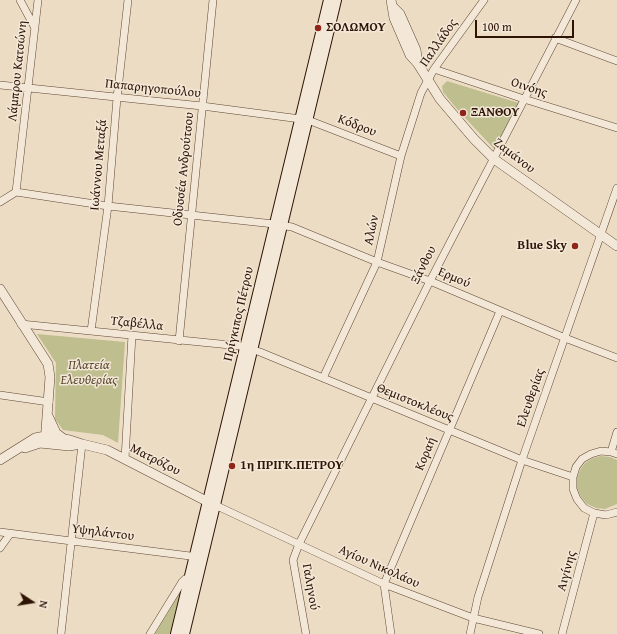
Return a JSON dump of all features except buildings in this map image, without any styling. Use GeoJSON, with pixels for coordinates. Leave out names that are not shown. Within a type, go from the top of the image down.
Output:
{"type":"FeatureCollection","features":[{"type":"Feature","properties":{"kind":"main road","name":"Πρίγκιπος Πέτρου"},"geometry":{"type":"LineString","coordinates":[[304,120],[329,0]]}},
{"type":"Feature","properties":{"kind":"main road","name":"Πρίγκιπος Πέτρου"},"geometry":{"type":"LineString","coordinates":[[184,634],[211,503],[304,120],[336,0]]}},
{"type":"Feature","properties":{"kind":"main road","name":"Πρίγκιπος Πέτρου"},"geometry":{"type":"LineString","coordinates":[[176,634],[189,579],[199,557]]}},
{"type":"Feature","properties":{"kind":"street"},"geometry":{"type":"LineString","coordinates":[[20,0],[35,28]]}},
{"type":"Feature","properties":{"kind":"street","name":"Λάμπρου Κατσώνη"},"geometry":{"type":"LineString","coordinates":[[16,192],[38,0]]}},
{"type":"Feature","properties":{"kind":"street","name":"Ιωάννου Μεταξά"},"geometry":{"type":"LineString","coordinates":[[92,331],[108,206],[128,0]]}},
{"type":"Feature","properties":{"kind":"street","name":"Οδυσσέα Ανδρούτσου"},"geometry":{"type":"LineString","coordinates":[[179,341],[213,0]]}},
{"type":"Feature","properties":{"kind":"street","name":"Παλλάδος"},"geometry":{"type":"LineString","coordinates":[[428,81],[434,69],[484,0]]}},
{"type":"Feature","properties":{"kind":"street","name":"Ξάνθου"},"geometry":{"type":"LineString","coordinates":[[299,544],[430,280],[576,0]]}},
{"type":"Feature","properties":{"kind":"street","name":"Ζαμάνου"},"geometry":{"type":"LineString","coordinates":[[392,3],[400,14],[416,50],[418,64],[428,81],[456,119],[494,159],[617,246]]}},
{"type":"Feature","properties":{"kind":"street"},"geometry":{"type":"LineString","coordinates":[[555,38],[617,62]]}},
{"type":"Feature","properties":{"kind":"street","name":"Οινόης"},"geometry":{"type":"LineString","coordinates":[[434,69],[617,128]]}},
{"type":"Feature","properties":{"kind":"street","name":"Αλών"},"geometry":{"type":"LineString","coordinates":[[323,378],[377,262],[401,156],[420,93],[428,81]]}},
{"type":"Feature","properties":{"kind":"street","name":"Παπαρηγοπούλου"},"geometry":{"type":"LineString","coordinates":[[0,85],[202,106],[304,120]]}},
{"type":"Feature","properties":{"kind":"street","name":"Κόδρου"},"geometry":{"type":"LineString","coordinates":[[304,120],[401,156]]}},
{"type":"Feature","properties":{"kind":"street","name":"Ελευθερίας"},"geometry":{"type":"LineString","coordinates":[[470,634],[478,596],[522,460],[617,188]]}},
{"type":"Feature","properties":{"kind":"street"},"geometry":{"type":"LineString","coordinates":[[0,202],[16,192]]}},
{"type":"Feature","properties":{"kind":"street","name":"Ερμού"},"geometry":{"type":"LineString","coordinates":[[16,192],[108,206],[292,227],[377,262],[430,280],[500,311],[617,358]]}},
{"type":"Feature","properties":{"kind":"street"},"geometry":{"type":"LineString","coordinates":[[0,288],[21,324],[48,364],[50,377],[45,440]]}},
{"type":"Feature","properties":{"kind":"street","name":"Κοραή"},"geometry":{"type":"LineString","coordinates":[[384,584],[500,311]]}},
{"type":"Feature","properties":{"kind":"street","name":"Τζαβέλλα"},"geometry":{"type":"LineString","coordinates":[[21,324],[249,349]]}},
{"type":"Feature","properties":{"kind":"street"},"geometry":{"type":"LineString","coordinates":[[125,459],[132,335]]}},
{"type":"Feature","properties":{"kind":"street","name":"Θεμιστοκλέους"},"geometry":{"type":"LineString","coordinates":[[249,349],[522,460],[573,477]]}},
{"type":"Feature","properties":{"kind":"street"},"geometry":{"type":"LineString","coordinates":[[0,395],[49,402]]}},
{"type":"Feature","properties":{"kind":"street"},"geometry":{"type":"LineString","coordinates":[[47,415],[56,433],[64,439]]}},
{"type":"Feature","properties":{"kind":"street"},"geometry":{"type":"LineString","coordinates":[[617,432],[614,453],[601,451],[587,456],[582,459],[576,468],[573,477],[573,489],[577,499],[584,508],[594,513],[606,515],[617,512]]}},
{"type":"Feature","properties":{"kind":"street"},"geometry":{"type":"LineString","coordinates":[[0,460],[20,449],[30,440],[40,436],[45,440]]}},
{"type":"Feature","properties":{"kind":"street","name":"Ματρόζου"},"geometry":{"type":"LineString","coordinates":[[45,440],[64,439],[101,448],[211,503]]}},
{"type":"Feature","properties":{"kind":"street","name":"Ματρόζου"},"geometry":{"type":"LineString","coordinates":[[45,440],[68,446],[82,444]]}},
{"type":"Feature","properties":{"kind":"street"},"geometry":{"type":"LineString","coordinates":[[62,634],[82,444]]}},
{"type":"Feature","properties":{"kind":"street","name":"Αγίου Νικολάου"},"geometry":{"type":"LineString","coordinates":[[211,503],[384,584],[473,618],[539,634]]}},
{"type":"Feature","properties":{"kind":"street","name":"Αιγίνης"},"geometry":{"type":"LineString","coordinates":[[562,634],[594,513]]}},
{"type":"Feature","properties":{"kind":"street","name":"Υψηλάντου"},"geometry":{"type":"LineString","coordinates":[[0,532],[199,557]]}},
{"type":"Feature","properties":{"kind":"street"},"geometry":{"type":"LineString","coordinates":[[0,548],[10,534]]}},
{"type":"Feature","properties":{"kind":"street","name":"Γαληνού"},"geometry":{"type":"LineString","coordinates":[[299,544],[293,560],[306,634]]}},
{"type":"Feature","properties":{"kind":"street"},"geometry":{"type":"LineString","coordinates":[[150,634],[182,582],[185,579],[189,579]]}},
{"type":"Feature","properties":{"kind":"street"},"geometry":{"type":"LineString","coordinates":[[384,584],[391,634]]}},
{"type":"Feature","properties":{"kind":"green space"},"geometry":{"type":"Polygon","coordinates":[[[447,81],[519,103],[495,150],[443,92],[442,86],[447,81]]]}},
{"type":"Feature","properties":{"kind":"green space","name":"Πλατεία Ελευθερίας"},"geometry":{"type":"Polygon","coordinates":[[[37,334],[125,342],[118,443],[103,435],[63,430],[55,419],[56,363],[37,334]]]}},
{"type":"Feature","properties":{"kind":"green space"},"geometry":{"type":"Polygon","coordinates":[[[601,456],[610,457],[617,460],[617,504],[605,509],[596,508],[587,504],[581,497],[577,488],[577,478],[585,463],[593,458],[601,456]]]}},
{"type":"Feature","properties":{"kind":"green space"},"geometry":{"type":"Polygon","coordinates":[[[181,591],[171,634],[155,634],[181,591]]]}},
{"type":"Feature","properties":{"kind":"place","name":"ΣΟΛΩΜΟΥ"},"geometry":{"type":"Point","coordinates":[318,28]}},
{"type":"Feature","properties":{"kind":"place","name":"ΞΑΝΘΟΥ"},"geometry":{"type":"Point","coordinates":[463,113]}},
{"type":"Feature","properties":{"kind":"place","name":"Blue Sky"},"geometry":{"type":"Point","coordinates":[575,246]}},
{"type":"Feature","properties":{"kind":"place","name":"1η ΠΡΙΓΚ.ΠΕΤΡΟΥ"},"geometry":{"type":"Point","coordinates":[232,466]}}]}
